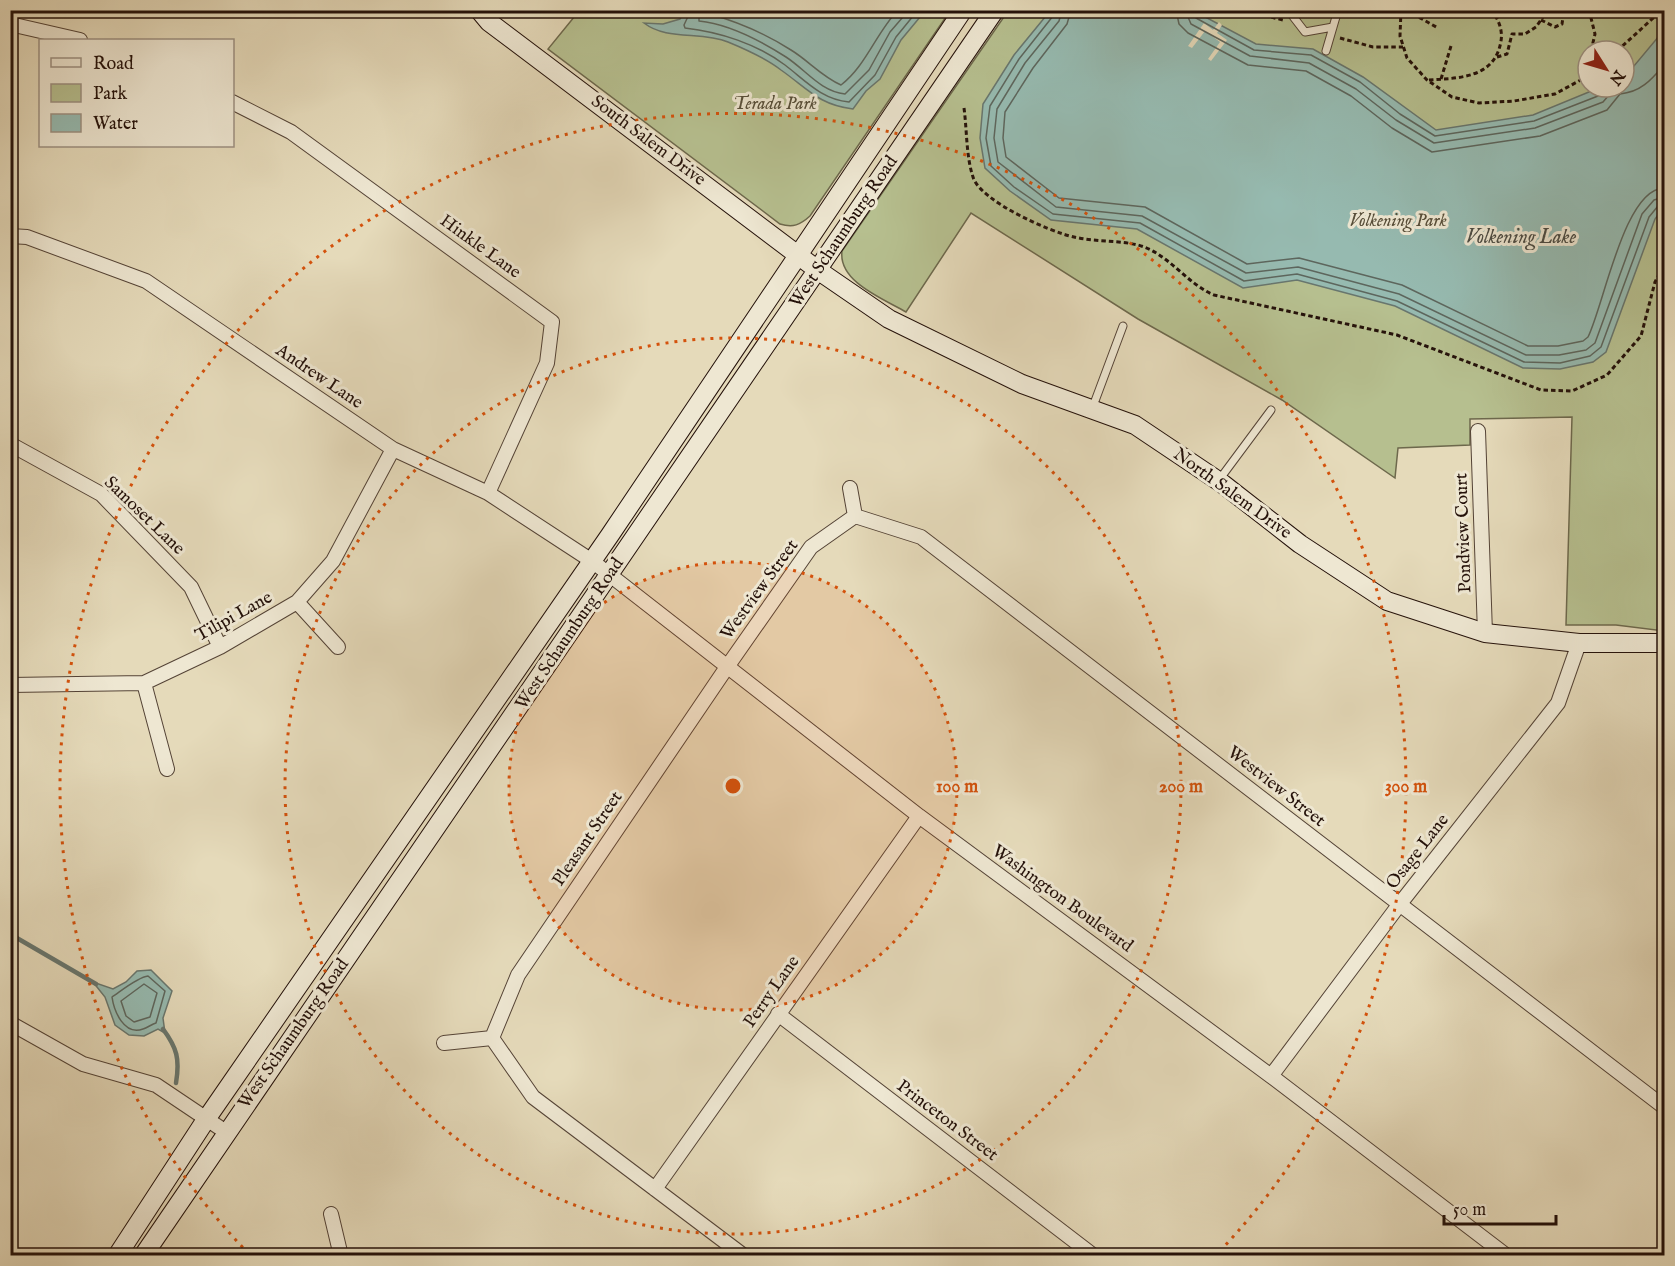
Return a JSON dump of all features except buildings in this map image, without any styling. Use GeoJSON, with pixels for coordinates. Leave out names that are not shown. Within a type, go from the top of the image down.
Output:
{"type":"FeatureCollection","features":[{"type":"Feature","properties":{"kind":"main road","name":"South Salem Drive"},"geometry":{"type":"LineString","coordinates":[[479,10],[489,22],[819,271]]}},
{"type":"Feature","properties":{"kind":"main road","name":"West Schaumburg Road"},"geometry":{"type":"LineString","coordinates":[[143,1256],[601,568],[798,254],[963,10]]}},
{"type":"Feature","properties":{"kind":"main road","name":"West Schaumburg Road"},"geometry":{"type":"LineString","coordinates":[[117,1256],[207,1118],[601,568],[819,271],[995,10]]}},
{"type":"Feature","properties":{"kind":"main road","name":"North Salem Drive"},"geometry":{"type":"LineString","coordinates":[[819,271],[889,319],[1022,384],[1135,425],[1219,481],[1300,544],[1387,601],[1485,633],[1579,643],[1665,643]]}},
{"type":"Feature","properties":{"kind":"street"},"geometry":{"type":"LineString","coordinates":[[10,24],[76,39]]}},
{"type":"Feature","properties":{"kind":"street","name":"Hinkle Lane"},"geometry":{"type":"LineString","coordinates":[[234,103],[291,132],[552,322],[547,363],[488,493]]}},
{"type":"Feature","properties":{"kind":"street","name":"Andrew Lane"},"geometry":{"type":"LineString","coordinates":[[10,236],[27,237],[146,281],[393,449],[488,493],[601,568]]}},
{"type":"Feature","properties":{"kind":"street","name":"Pondview Court"},"geometry":{"type":"LineString","coordinates":[[1478,431],[1485,633]]}},
{"type":"Feature","properties":{"kind":"street","name":"Samoset Lane"},"geometry":{"type":"LineString","coordinates":[[10,444],[101,494],[191,587],[220,647]]}},
{"type":"Feature","properties":{"kind":"street","name":"Tilipi Lane"},"geometry":{"type":"LineString","coordinates":[[10,685],[144,682],[220,647],[297,602],[333,561],[393,449]]}},
{"type":"Feature","properties":{"kind":"street"},"geometry":{"type":"LineString","coordinates":[[850,488],[855,516]]}},
{"type":"Feature","properties":{"kind":"street","name":"Westview Street"},"geometry":{"type":"LineString","coordinates":[[727,668],[812,547],[855,516],[921,537],[1665,1107]]}},
{"type":"Feature","properties":{"kind":"street","name":"Washington Boulevard"},"geometry":{"type":"LineString","coordinates":[[601,568],[919,816],[1271,1076],[1507,1256]]}},
{"type":"Feature","properties":{"kind":"street"},"geometry":{"type":"LineString","coordinates":[[297,602],[338,647]]}},
{"type":"Feature","properties":{"kind":"street","name":"Osage Lane"},"geometry":{"type":"LineString","coordinates":[[1271,1076],[1399,904],[1558,703],[1579,643]]}},
{"type":"Feature","properties":{"kind":"street","name":"Pleasant Street"},"geometry":{"type":"LineString","coordinates":[[492,1038],[518,975],[727,668]]}},
{"type":"Feature","properties":{"kind":"street"},"geometry":{"type":"LineString","coordinates":[[144,682],[167,770]]}},
{"type":"Feature","properties":{"kind":"street","name":"Perry Lane"},"geometry":{"type":"LineString","coordinates":[[655,1189],[919,816]]}},
{"type":"Feature","properties":{"kind":"street","name":"Princeton Street"},"geometry":{"type":"LineString","coordinates":[[778,1014],[1094,1256]]}},
{"type":"Feature","properties":{"kind":"street"},"geometry":{"type":"LineString","coordinates":[[10,1023],[83,1064],[156,1085],[226,1132]]}},
{"type":"Feature","properties":{"kind":"street"},"geometry":{"type":"LineString","coordinates":[[444,1044],[492,1038],[533,1097],[744,1256]]}},
{"type":"Feature","properties":{"kind":"street"},"geometry":{"type":"LineString","coordinates":[[331,1214],[341,1256]]}},
{"type":"Feature","properties":{"kind":"lane"},"geometry":{"type":"LineString","coordinates":[[1288,10],[1305,32],[1333,27]]}},
{"type":"Feature","properties":{"kind":"lane"},"geometry":{"type":"LineString","coordinates":[[1326,51],[1338,10]]}},
{"type":"Feature","properties":{"kind":"lane"},"geometry":{"type":"LineString","coordinates":[[1092,409],[1123,326]]}},
{"type":"Feature","properties":{"kind":"lane"},"geometry":{"type":"LineString","coordinates":[[1219,481],[1271,410]]}},
{"type":"Feature","properties":{"kind":"path"},"geometry":{"type":"LineString","coordinates":[[1438,28],[1403,10],[1400,36],[1407,58],[1427,80],[1452,97],[1479,103],[1555,94],[1576,83]]}},
{"type":"Feature","properties":{"kind":"path"},"geometry":{"type":"LineString","coordinates":[[1427,80],[1466,77],[1488,69],[1497,57],[1502,38],[1497,17],[1491,10]]}},
{"type":"Feature","properties":{"kind":"path"},"geometry":{"type":"LineString","coordinates":[[1497,57],[1507,54],[1512,34],[1526,34],[1548,10]]}},
{"type":"Feature","properties":{"kind":"path"},"geometry":{"type":"LineString","coordinates":[[1589,10],[1595,34],[1594,39]]}},
{"type":"Feature","properties":{"kind":"path"},"geometry":{"type":"LineString","coordinates":[[1630,39],[1662,10]]}},
{"type":"Feature","properties":{"kind":"path"},"geometry":{"type":"LineString","coordinates":[[1541,20],[1555,27],[1563,24],[1565,11]]}},
{"type":"Feature","properties":{"kind":"path"},"geometry":{"type":"LineString","coordinates":[[1441,79],[1451,46]]}},
{"type":"Feature","properties":{"kind":"path"},"geometry":{"type":"LineString","coordinates":[[964,108],[973,178],[987,194],[1025,218],[1074,237],[1140,246],[1173,265],[1199,289],[1214,295],[1396,335],[1541,390],[1572,391],[1606,375],[1641,336],[1655,282],[1665,266]]}},
{"type":"Feature","properties":{"kind":"green space","name":"Terada Park"},"geometry":{"type":"Polygon","coordinates":[[[579,11],[950,11],[810,216],[800,224],[789,226],[780,224],[548,49],[579,11]]]}},
{"type":"Feature","properties":{"kind":"green space","name":"Volkening Park"},"geometry":{"type":"Polygon","coordinates":[[[1008,11],[1664,11],[1664,631],[1616,625],[1566,625],[1572,417],[1470,419],[1470,445],[1398,448],[1395,478],[1282,400],[1138,319],[971,213],[906,312],[864,288],[847,272],[842,251],[1008,11]]]}},
{"type":"Feature","properties":{"kind":"water"},"geometry":{"type":"Polygon","coordinates":[[[685,11],[925,11],[901,40],[880,79],[866,91],[853,109],[822,100],[769,62],[728,42],[663,32],[644,23],[663,24],[680,19],[685,11]]]}},
{"type":"Feature","properties":{"kind":"water","name":"Volkening Lake"},"geometry":{"type":"Polygon","coordinates":[[[1050,11],[1194,11],[1256,44],[1313,49],[1363,77],[1436,130],[1533,115],[1576,97],[1636,99],[1636,64],[1664,30],[1664,207],[1655,219],[1606,352],[1593,362],[1560,369],[1523,368],[1395,306],[1297,280],[1243,288],[1137,229],[1051,220],[1010,191],[985,168],[980,138],[983,104],[1014,55],[1050,11]]]}},
{"type":"Feature","properties":{"kind":"water"},"geometry":{"type":"Polygon","coordinates":[[[151,970],[172,991],[163,1018],[165,1033],[158,1029],[144,1036],[129,1035],[115,1025],[105,997],[93,982],[113,989],[126,982],[137,971],[151,970]]]}},
{"type":"Feature","properties":{"kind":"pier"},"geometry":{"type":"Polygon","coordinates":[[[1219,22],[1222,25],[1217,33],[1227,40],[1211,61],[1208,59],[1220,42],[1205,31],[1192,48],[1188,46],[1204,23],[1213,30],[1219,22]]]}},
{"type":"Feature","properties":{"kind":"waterway"},"geometry":{"type":"LineString","coordinates":[[10,934],[96,984]]}},
{"type":"Feature","properties":{"kind":"waterway"},"geometry":{"type":"LineString","coordinates":[[163,1029],[172,1042],[176,1054],[178,1067],[176,1083]]}}]}
